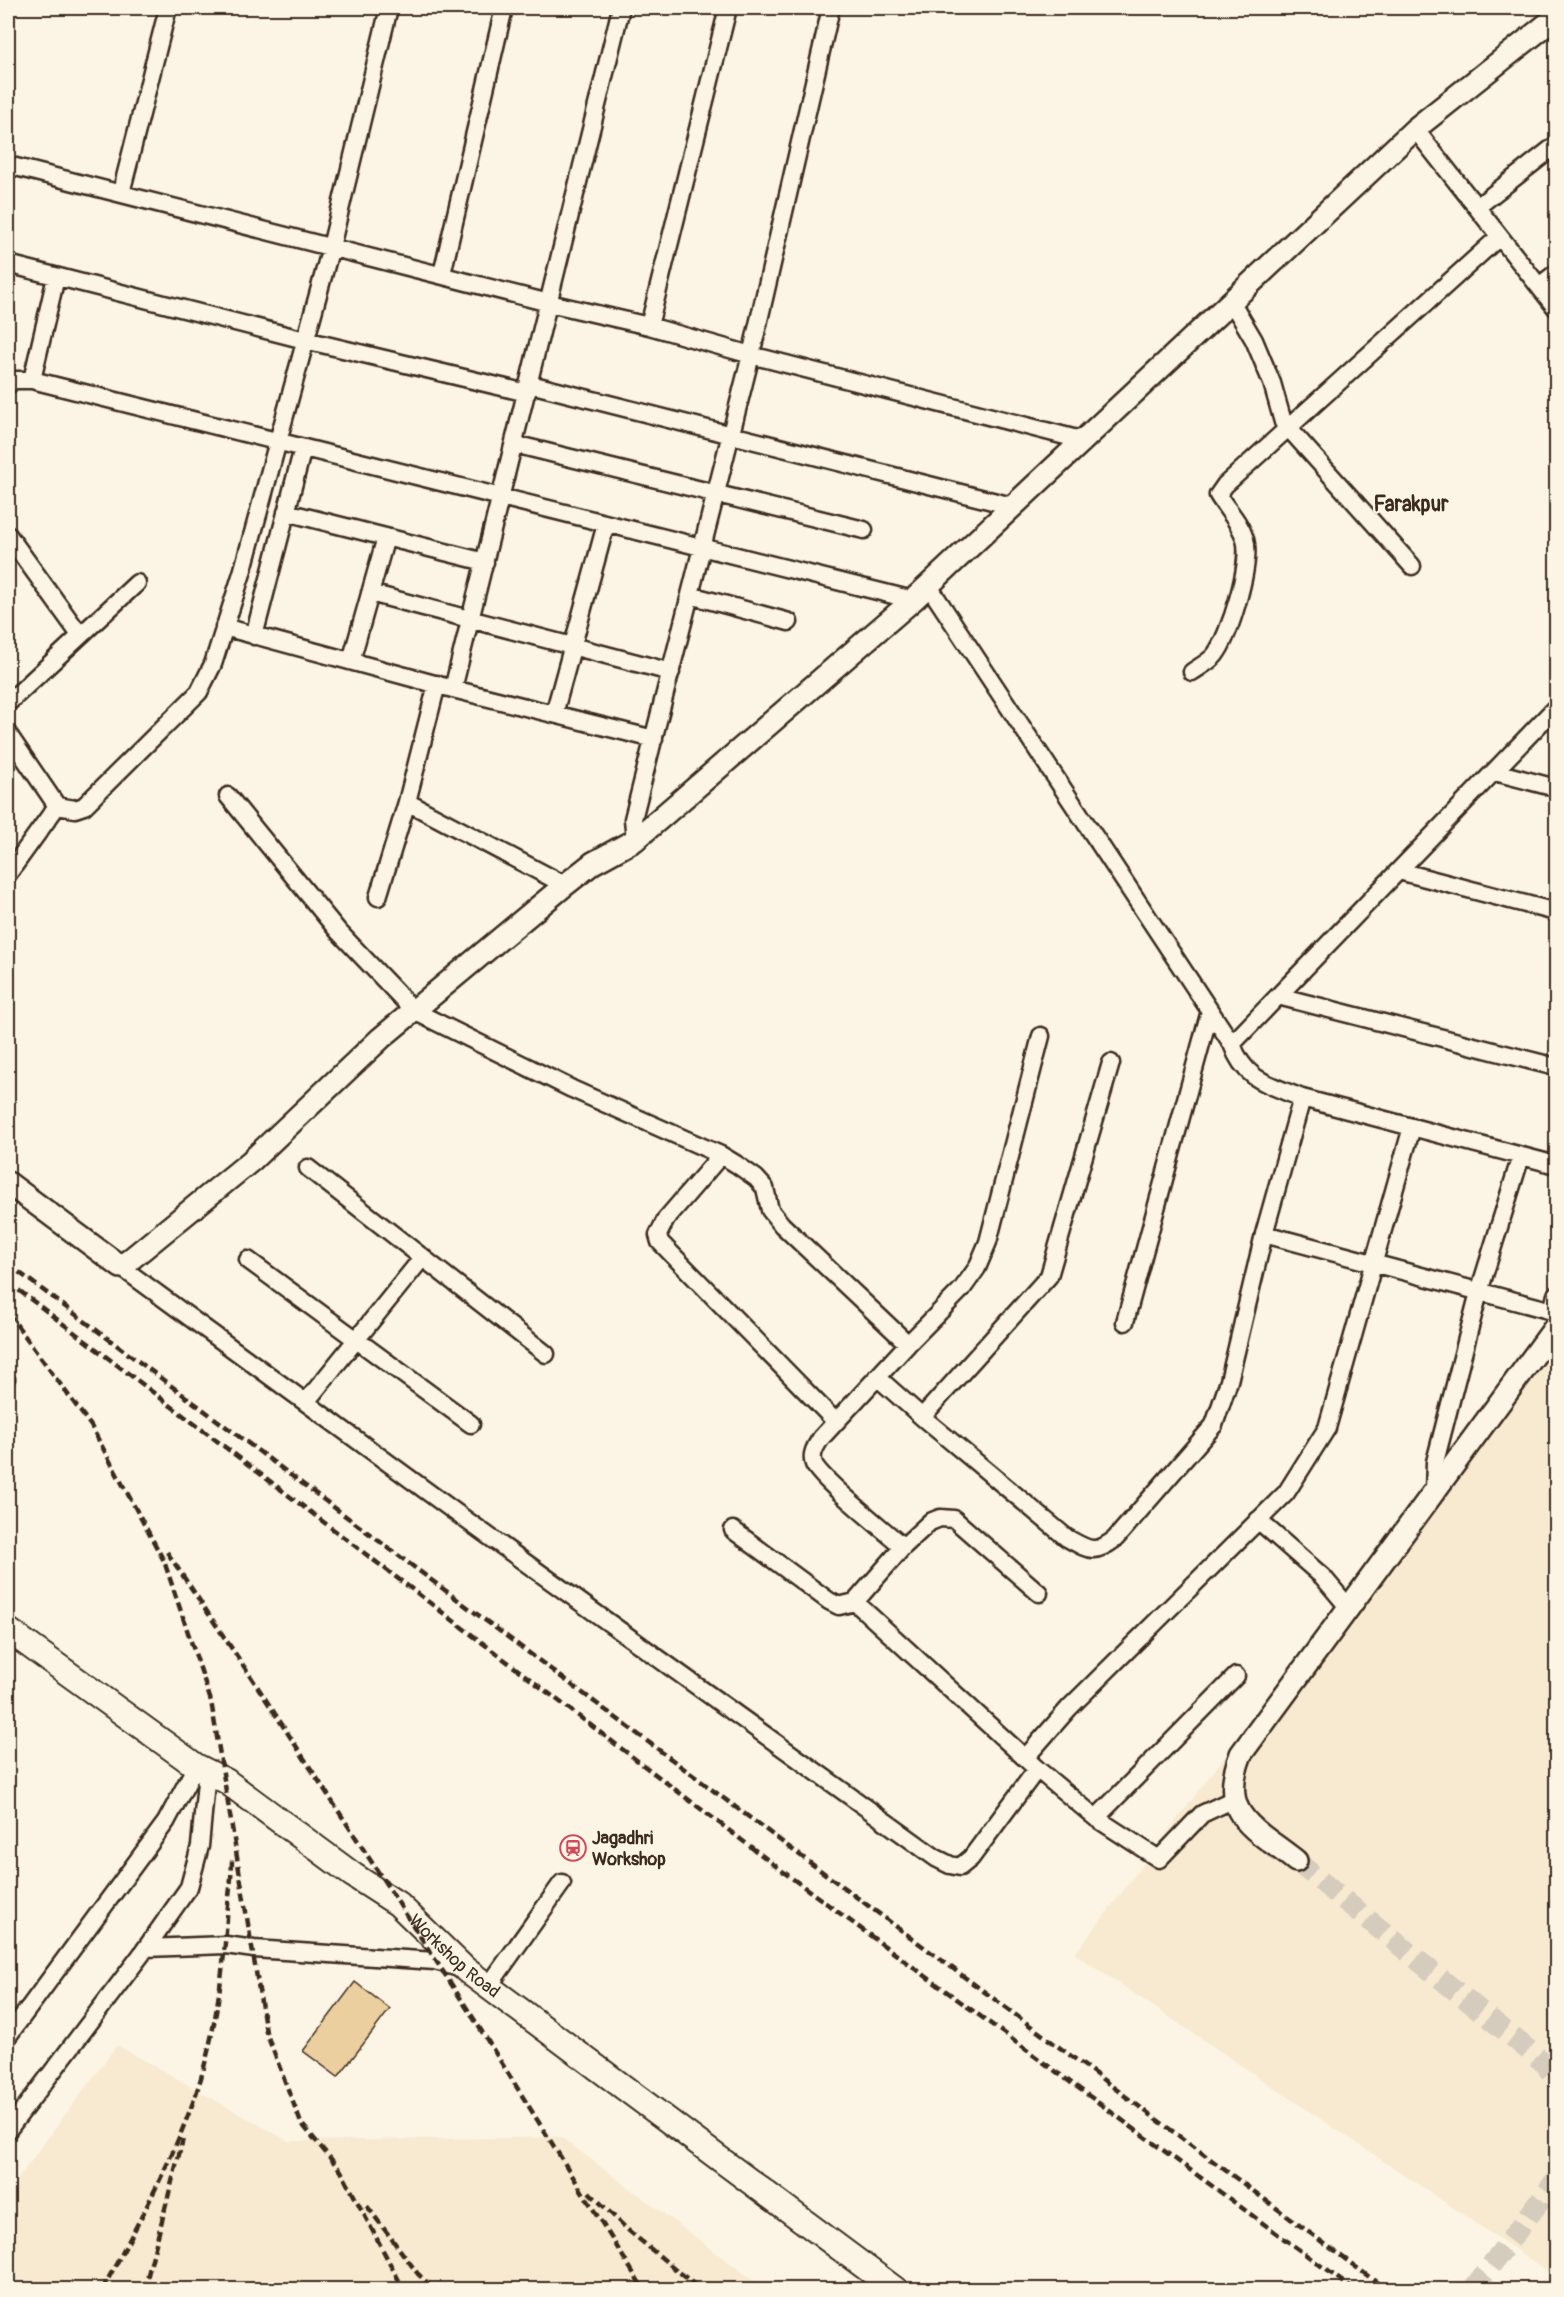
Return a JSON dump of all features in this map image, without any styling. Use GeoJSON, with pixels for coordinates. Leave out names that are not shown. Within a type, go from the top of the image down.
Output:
{"type":"FeatureCollection","features":[{"type":"Feature","properties":{"kind":"main road","name":"Workshop Road"},"geometry":{"type":"LineString","coordinates":[[8,1630],[202,1768],[226,1781],[353,1875],[398,1904],[466,1970],[896,2289]]}},
{"type":"Feature","properties":{"kind":"street"},"geometry":{"type":"LineString","coordinates":[[121,194],[168,8]]}},
{"type":"Feature","properties":{"kind":"street"},"geometry":{"type":"LineString","coordinates":[[8,734],[57,806],[75,809],[84,806],[199,692],[213,664],[242,573],[331,247],[389,8]]}},
{"type":"Feature","properties":{"kind":"street"},"geometry":{"type":"LineString","coordinates":[[442,274],[504,8]]}},
{"type":"Feature","properties":{"kind":"street"},"geometry":{"type":"LineString","coordinates":[[378,897],[445,686],[471,620],[621,8]]}},
{"type":"Feature","properties":{"kind":"street"},"geometry":{"type":"LineString","coordinates":[[649,326],[728,8]]}},
{"type":"Feature","properties":{"kind":"street"},"geometry":{"type":"LineString","coordinates":[[635,840],[633,819],[751,356],[831,8]]}},
{"type":"Feature","properties":{"kind":"street"},"geometry":{"type":"LineString","coordinates":[[121,1267],[251,1161],[381,1038],[593,863],[635,840],[913,600],[1415,129],[1557,17]]}},
{"type":"Feature","properties":{"kind":"street"},"geometry":{"type":"LineString","coordinates":[[1415,129],[1557,308]]}},
{"type":"Feature","properties":{"kind":"street"},"geometry":{"type":"LineString","coordinates":[[1477,207],[1557,145]]}},
{"type":"Feature","properties":{"kind":"street"},"geometry":{"type":"LineString","coordinates":[[8,165],[549,303],[649,326],[751,356],[1081,440]]}},
{"type":"Feature","properties":{"kind":"street"},"geometry":{"type":"LineString","coordinates":[[1192,672],[1214,656],[1242,591],[1246,541],[1240,525],[1225,508],[1218,495],[1225,485],[1290,429],[1499,237]]}},
{"type":"Feature","properties":{"kind":"street"},"geometry":{"type":"LineString","coordinates":[[8,264],[305,340],[529,388],[731,435],[1012,506]]}},
{"type":"Feature","properties":{"kind":"street"},"geometry":{"type":"LineString","coordinates":[[1539,286],[1557,273]]}},
{"type":"Feature","properties":{"kind":"street"},"geometry":{"type":"LineString","coordinates":[[32,380],[56,277]]}},
{"type":"Feature","properties":{"kind":"street"},"geometry":{"type":"LineString","coordinates":[[1231,301],[1254,340],[1272,383],[1283,422],[1412,566]]}},
{"type":"Feature","properties":{"kind":"street"},"geometry":{"type":"LineString","coordinates":[[8,385],[13,380],[32,380],[913,600]]}},
{"type":"Feature","properties":{"kind":"street"},"geometry":{"type":"LineString","coordinates":[[514,444],[864,530]]}},
{"type":"Feature","properties":{"kind":"street"},"geometry":{"type":"LineString","coordinates":[[254,636],[303,448]]}},
{"type":"Feature","properties":{"kind":"street"},"geometry":{"type":"LineString","coordinates":[[286,512],[484,562]]}},
{"type":"Feature","properties":{"kind":"street"},"geometry":{"type":"LineString","coordinates":[[554,714],[606,524]]}},
{"type":"Feature","properties":{"kind":"street"},"geometry":{"type":"LineString","coordinates":[[8,534],[80,635]]}},
{"type":"Feature","properties":{"kind":"street"},"geometry":{"type":"LineString","coordinates":[[351,661],[386,537]]}},
{"type":"Feature","properties":{"kind":"street"},"geometry":{"type":"LineString","coordinates":[[8,703],[137,583]]}},
{"type":"Feature","properties":{"kind":"street"},"geometry":{"type":"LineString","coordinates":[[928,585],[1232,1044],[1246,1071],[1263,1082],[1302,1098],[1557,1165]]}},
{"type":"Feature","properties":{"kind":"street"},"geometry":{"type":"LineString","coordinates":[[370,593],[572,648],[671,672]]}},
{"type":"Feature","properties":{"kind":"street"},"geometry":{"type":"LineString","coordinates":[[690,595],[789,622]]}},
{"type":"Feature","properties":{"kind":"street"},"geometry":{"type":"LineString","coordinates":[[224,627],[654,739]]}},
{"type":"Feature","properties":{"kind":"street"},"geometry":{"type":"LineString","coordinates":[[1232,1044],[1557,707]]}},
{"type":"Feature","properties":{"kind":"street"},"geometry":{"type":"LineString","coordinates":[[1495,772],[1557,788]]}},
{"type":"Feature","properties":{"kind":"street"},"geometry":{"type":"LineString","coordinates":[[228,796],[338,930],[414,1011],[572,1089],[721,1155],[756,1178],[765,1188],[770,1210],[782,1225],[908,1344]]}},
{"type":"Feature","properties":{"kind":"street"},"geometry":{"type":"LineString","coordinates":[[407,802],[565,885]]}},
{"type":"Feature","properties":{"kind":"street"},"geometry":{"type":"LineString","coordinates":[[8,874],[57,806]]}},
{"type":"Feature","properties":{"kind":"street"},"geometry":{"type":"LineString","coordinates":[[1400,871],[1557,912]]}},
{"type":"Feature","properties":{"kind":"street"},"geometry":{"type":"LineString","coordinates":[[1278,996],[1557,1067]]}},
{"type":"Feature","properties":{"kind":"street"},"geometry":{"type":"LineString","coordinates":[[1125,1322],[1210,1011]]}},
{"type":"Feature","properties":{"kind":"street"},"geometry":{"type":"LineString","coordinates":[[903,1547],[827,1479],[814,1464],[813,1450],[877,1377],[962,1289],[977,1268],[988,1242],[1041,1036]]}},
{"type":"Feature","properties":{"kind":"street"},"geometry":{"type":"LineString","coordinates":[[922,1417],[1050,1276],[1111,1062]]}},
{"type":"Feature","properties":{"kind":"street"},"geometry":{"type":"LineString","coordinates":[[877,1377],[1067,1538],[1089,1550],[1102,1548],[1115,1539],[1214,1425],[1229,1381],[1264,1234],[1302,1098]]}},
{"type":"Feature","properties":{"kind":"street"},"geometry":{"type":"LineString","coordinates":[[8,1183],[481,1531],[943,1862],[960,1867],[970,1858],[1031,1762],[1077,1700],[1286,1492],[1327,1428],[1412,1127]]}},
{"type":"Feature","properties":{"kind":"street"},"geometry":{"type":"LineString","coordinates":[[721,1155],[666,1219],[658,1235],[660,1242],[836,1422]]}},
{"type":"Feature","properties":{"kind":"street"},"geometry":{"type":"LineString","coordinates":[[1434,1491],[1435,1462],[1479,1292],[1521,1156]]}},
{"type":"Feature","properties":{"kind":"street"},"geometry":{"type":"LineString","coordinates":[[308,1168],[546,1354]]}},
{"type":"Feature","properties":{"kind":"street"},"geometry":{"type":"LineString","coordinates":[[1264,1234],[1479,1292],[1555,1316]]}},
{"type":"Feature","properties":{"kind":"street"},"geometry":{"type":"LineString","coordinates":[[306,1402],[423,1257]]}},
{"type":"Feature","properties":{"kind":"street"},"geometry":{"type":"LineString","coordinates":[[248,1260],[471,1424]]}},
{"type":"Feature","properties":{"kind":"street"},"geometry":{"type":"LineString","coordinates":[[1296,1861],[1247,1822],[1236,1810],[1232,1791],[1234,1771],[1241,1754],[1434,1491],[1555,1316],[1557,1294]]}},
{"type":"Feature","properties":{"kind":"street"},"geometry":{"type":"LineString","coordinates":[[733,1530],[839,1606],[855,1602],[903,1547],[930,1522],[940,1518],[954,1519],[1039,1593]]}},
{"type":"Feature","properties":{"kind":"street"},"geometry":{"type":"LineString","coordinates":[[1258,1520],[1323,1577],[1348,1608]]}},
{"type":"Feature","properties":{"kind":"street"},"geometry":{"type":"LineString","coordinates":[[855,1602],[1096,1818],[1159,1859],[1202,1814],[1234,1799]]}},
{"type":"Feature","properties":{"kind":"street"},"geometry":{"type":"LineString","coordinates":[[1096,1818],[1236,1676]]}},
{"type":"Feature","properties":{"kind":"street"},"geometry":{"type":"LineString","coordinates":[[8,2130],[146,1948],[189,1887],[200,1846],[202,1768]]}},
{"type":"Feature","properties":{"kind":"street"},"geometry":{"type":"LineString","coordinates":[[8,2036],[166,1822],[202,1768]]}},
{"type":"Feature","properties":{"kind":"street"},"geometry":{"type":"LineString","coordinates":[[488,1987],[562,1883]]}},
{"type":"Feature","properties":{"kind":"street"},"geometry":{"type":"LineString","coordinates":[[146,1948],[226,1945],[435,1961],[466,1970]]}},
{"type":"Feature","properties":{"kind":"shaded area"},"geometry":{"type":"Polygon","coordinates":[[[1556,1315],[1556,2277],[1075,1954],[1453,1456],[1556,1315]]]}},
{"type":"Feature","properties":{"kind":"shaded area"},"geometry":{"type":"Polygon","coordinates":[[[117,2045],[288,2141],[561,2137],[765,2289],[8,2289],[8,2192],[117,2045]]]}},
{"type":"Feature","properties":{"kind":"building"},"geometry":{"type":"Polygon","coordinates":[[[355,1982],[390,2009],[338,2077],[303,2051],[355,1982]]]}},
{"type":"Feature","properties":{"kind":"tunnel"},"geometry":{"type":"LineString","coordinates":[[1296,1861],[1542,2061],[1556,2079]]}},
{"type":"Feature","properties":{"kind":"tunnel"},"geometry":{"type":"LineString","coordinates":[[1472,2290],[1556,2180]]}},
{"type":"Feature","properties":{"kind":"railway"},"geometry":{"type":"LineString","coordinates":[[8,1264],[1387,2290]]}},
{"type":"Feature","properties":{"kind":"railway"},"geometry":{"type":"LineString","coordinates":[[8,1282],[789,1876],[1354,2290]]}},
{"type":"Feature","properties":{"kind":"railway"},"geometry":{"type":"LineString","coordinates":[[8,1313],[91,1426],[164,1561],[211,1701],[266,2032],[301,2123],[341,2171],[404,2290]]}},
{"type":"Feature","properties":{"kind":"railway"},"geometry":{"type":"LineString","coordinates":[[167,1552],[474,2019],[644,2290]]}},
{"type":"Feature","properties":{"kind":"railway"},"geometry":{"type":"LineString","coordinates":[[102,2290],[162,2176],[183,2129],[206,2061],[220,1989],[232,1859]]}},
{"type":"Feature","properties":{"kind":"railway"},"geometry":{"type":"LineString","coordinates":[[144,2290],[183,2139]]}},
{"type":"Feature","properties":{"kind":"railway"},"geometry":{"type":"LineString","coordinates":[[589,2192],[629,2231],[701,2290]]}},
{"type":"Feature","properties":{"kind":"railway"},"geometry":{"type":"LineString","coordinates":[[367,2206],[418,2274],[435,2290]]}},
{"type":"Feature","properties":{"kind":"place","name":"Jagadhri Workshop"},"geometry":{"type":"Point","coordinates":[573,1848]}},
{"type":"Feature","properties":{"kind":"district","name":"Farakpur"},"geometry":{"type":"Point","coordinates":[1411,504]}}]}
